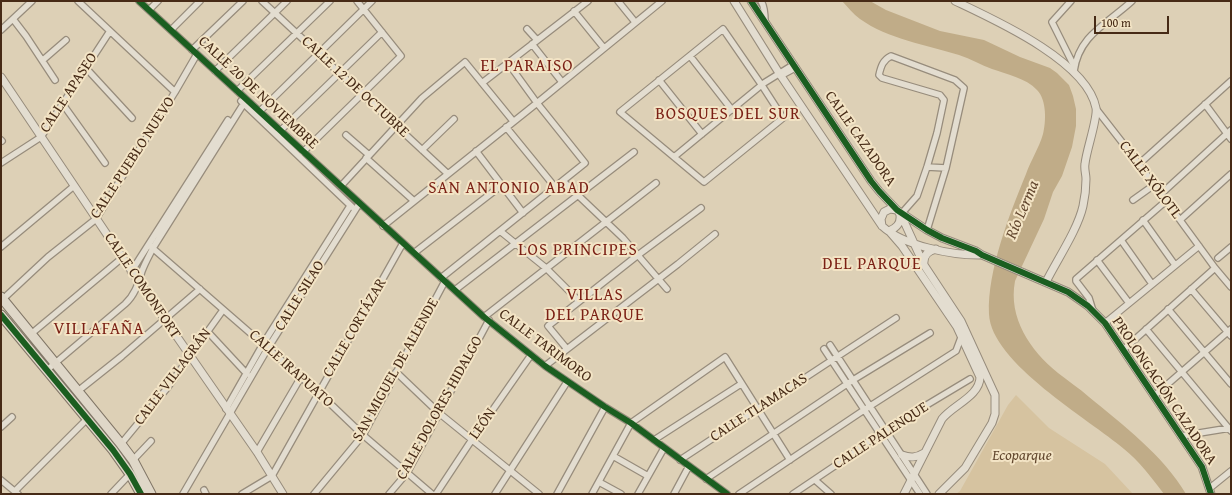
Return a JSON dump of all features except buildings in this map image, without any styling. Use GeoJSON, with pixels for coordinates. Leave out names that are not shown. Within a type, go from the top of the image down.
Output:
{"type":"FeatureCollection","features":[{"type":"Feature","properties":{"kind":"main road"},"geometry":{"type":"LineString","coordinates":[[2,298],[121,444],[133,460],[151,494]]}},
{"type":"Feature","properties":{"kind":"main road"},"geometry":{"type":"LineString","coordinates":[[1,315],[113,450],[130,474],[141,494]]}},
{"type":"Feature","properties":{"kind":"street"},"geometry":{"type":"LineString","coordinates":[[1,30],[32,1]]}},
{"type":"Feature","properties":{"kind":"street"},"geometry":{"type":"LineString","coordinates":[[78,1],[175,92]]}},
{"type":"Feature","properties":{"kind":"street","name":"CALLE 20 DE NOVIEMBRE"},"geometry":{"type":"LineString","coordinates":[[139,1],[237,91],[243,100],[281,131],[359,204]]}},
{"type":"Feature","properties":{"kind":"street"},"geometry":{"type":"LineString","coordinates":[[149,10],[158,1]]}},
{"type":"Feature","properties":{"kind":"street"},"geometry":{"type":"LineString","coordinates":[[171,30],[200,1]]}},
{"type":"Feature","properties":{"kind":"street","name":"CALLE PUEBLO NUEVO"},"geometry":{"type":"LineString","coordinates":[[2,298],[96,219],[175,92],[195,52],[243,1]]}},
{"type":"Feature","properties":{"kind":"street","name":"CALLE 12 DE OCTUBRE"},"geometry":{"type":"LineString","coordinates":[[262,1],[448,174]]}},
{"type":"Feature","properties":{"kind":"street"},"geometry":{"type":"LineString","coordinates":[[215,71],[287,1]]}},
{"type":"Feature","properties":{"kind":"street"},"geometry":{"type":"LineString","coordinates":[[237,91],[330,1]]}},
{"type":"Feature","properties":{"kind":"street"},"geometry":{"type":"LineString","coordinates":[[303,152],[401,56],[358,1]]}},
{"type":"Feature","properties":{"kind":"street"},"geometry":{"type":"LineString","coordinates":[[259,112],[372,1]]}},
{"type":"Feature","properties":{"kind":"street"},"geometry":{"type":"LineString","coordinates":[[482,83],[588,1]]}},
{"type":"Feature","properties":{"kind":"street"},"geometry":{"type":"LineString","coordinates":[[618,1],[636,22]]}},
{"type":"Feature","properties":{"kind":"street","name":"CALLE CAZADORA"},"geometry":{"type":"LineString","coordinates":[[734,1],[780,74],[882,226],[913,243],[936,249],[985,256]]}},
{"type":"Feature","properties":{"kind":"street","name":"CALLE CAZADORA"},"geometry":{"type":"LineString","coordinates":[[751,1],[871,181],[900,213],[942,238],[985,256]]}},
{"type":"Feature","properties":{"kind":"street","name":"CALLE XÓLOTL"},"geometry":{"type":"LineString","coordinates":[[955,1],[999,22],[1033,41],[1074,69],[1088,88],[1097,110],[1139,164],[1198,246],[1231,286]]}},
{"type":"Feature","properties":{"kind":"street"},"geometry":{"type":"LineString","coordinates":[[1071,1],[1052,22],[1074,69]]}},
{"type":"Feature","properties":{"kind":"street"},"geometry":{"type":"LineString","coordinates":[[1074,69],[1079,51],[1088,37],[1132,1]]}},
{"type":"Feature","properties":{"kind":"street"},"geometry":{"type":"LineString","coordinates":[[383,226],[660,2]]}},
{"type":"Feature","properties":{"kind":"street"},"geometry":{"type":"LineString","coordinates":[[762,2],[765,13],[765,22]]}},
{"type":"Feature","properties":{"kind":"street"},"geometry":{"type":"LineString","coordinates":[[574,11],[604,48]]}},
{"type":"Feature","properties":{"kind":"street"},"geometry":{"type":"LineString","coordinates":[[13,19],[43,60],[55,80]]}},
{"type":"Feature","properties":{"kind":"street"},"geometry":{"type":"LineString","coordinates":[[527,29],[537,40]]}},
{"type":"Feature","properties":{"kind":"street"},"geometry":{"type":"LineString","coordinates":[[723,29],[783,118],[704,182],[620,112],[690,56],[723,29]]}},
{"type":"Feature","properties":{"kind":"street","name":"CALLE APASEO"},"geometry":{"type":"LineString","coordinates":[[1,163],[41,137],[85,67],[110,31]]}},
{"type":"Feature","properties":{"kind":"street"},"geometry":{"type":"LineString","coordinates":[[276,136],[382,32]]}},
{"type":"Feature","properties":{"kind":"street"},"geometry":{"type":"LineString","coordinates":[[43,60],[66,40]]}},
{"type":"Feature","properties":{"kind":"street"},"geometry":{"type":"LineString","coordinates":[[532,44],[562,82]]}},
{"type":"Feature","properties":{"kind":"street"},"geometry":{"type":"LineString","coordinates":[[690,56],[732,110]]}},
{"type":"Feature","properties":{"kind":"street"},"geometry":{"type":"LineString","coordinates":[[927,230],[946,168],[964,88],[955,80],[891,56],[886,59],[880,68],[879,75],[882,78],[940,95],[944,100],[928,167],[917,196],[900,213],[899,224],[889,231],[902,246],[957,327],[982,376],[995,395],[992,423],[965,468],[939,494]]}},
{"type":"Feature","properties":{"kind":"street"},"geometry":{"type":"LineString","coordinates":[[340,186],[422,98],[465,62],[513,122]]}},
{"type":"Feature","properties":{"kind":"street"},"geometry":{"type":"LineString","coordinates":[[443,279],[500,231],[586,163],[537,103],[508,63]]}},
{"type":"Feature","properties":{"kind":"street"},"geometry":{"type":"LineString","coordinates":[[85,67],[132,118]]}},
{"type":"Feature","properties":{"kind":"street"},"geometry":{"type":"LineString","coordinates":[[674,157],[761,87],[780,74],[794,67]]}},
{"type":"Feature","properties":{"kind":"street","name":"CALLE COMONFORT"},"geometry":{"type":"LineString","coordinates":[[1,77],[164,320],[257,452],[283,494]]}},
{"type":"Feature","properties":{"kind":"street"},"geometry":{"type":"LineString","coordinates":[[659,80],[702,134]]}},
{"type":"Feature","properties":{"kind":"street"},"geometry":{"type":"LineString","coordinates":[[1139,164],[1231,80]]}},
{"type":"Feature","properties":{"kind":"street"},"geometry":{"type":"LineString","coordinates":[[132,272],[151,247],[243,100],[276,136],[350,206],[356,206],[359,204]]}},
{"type":"Feature","properties":{"kind":"street"},"geometry":{"type":"LineString","coordinates":[[62,103],[105,164]]}},
{"type":"Feature","properties":{"kind":"street"},"geometry":{"type":"LineString","coordinates":[[1205,104],[1229,132],[1231,139]]}},
{"type":"Feature","properties":{"kind":"street"},"geometry":{"type":"LineString","coordinates":[[1046,282],[1080,219],[1086,192],[1084,165],[1097,110]]}},
{"type":"Feature","properties":{"kind":"street"},"geometry":{"type":"LineString","coordinates":[[422,150],[454,119]]}},
{"type":"Feature","properties":{"kind":"street"},"geometry":{"type":"LineString","coordinates":[[506,127],[555,187]]}},
{"type":"Feature","properties":{"kind":"street"},"geometry":{"type":"LineString","coordinates":[[1161,194],[1229,132]]}},
{"type":"Feature","properties":{"kind":"street"},"geometry":{"type":"LineString","coordinates":[[346,135],[414,201]]}},
{"type":"Feature","properties":{"kind":"street"},"geometry":{"type":"LineString","coordinates":[[476,151],[523,213]]}},
{"type":"Feature","properties":{"kind":"street"},"geometry":{"type":"LineString","coordinates":[[455,290],[634,152]]}},
{"type":"Feature","properties":{"kind":"street"},"geometry":{"type":"LineString","coordinates":[[928,167],[946,168]]}},
{"type":"Feature","properties":{"kind":"street"},"geometry":{"type":"LineString","coordinates":[[1180,220],[1231,174]]}},
{"type":"Feature","properties":{"kind":"street"},"geometry":{"type":"LineString","coordinates":[[563,181],[607,221],[667,289]]}},
{"type":"Feature","properties":{"kind":"street","name":"CALLE DOLORES HIDALGO"},"geometry":{"type":"LineString","coordinates":[[389,494],[407,473],[487,318],[546,268],[656,183]]}},
{"type":"Feature","properties":{"kind":"street"},"geometry":{"type":"LineString","coordinates":[[414,253],[502,185]]}},
{"type":"Feature","properties":{"kind":"street"},"geometry":{"type":"LineString","coordinates":[[1133,200],[1154,185]]}},
{"type":"Feature","properties":{"kind":"street"},"geometry":{"type":"LineString","coordinates":[[1,247],[74,186]]}},
{"type":"Feature","properties":{"kind":"street"},"geometry":{"type":"LineString","coordinates":[[1094,312],[1089,298],[1076,279],[1166,201]]}},
{"type":"Feature","properties":{"kind":"street","name":"CALLE SILAO"},"geometry":{"type":"LineString","coordinates":[[183,494],[247,374],[359,204]]}},
{"type":"Feature","properties":{"kind":"street","name":"CALLE TARIMORO"},"geometry":{"type":"LineString","coordinates":[[359,204],[455,290],[531,355],[567,382],[631,423],[724,493]]}},
{"type":"Feature","properties":{"kind":"street","name":"CALLE SILAO"},"geometry":{"type":"LineString","coordinates":[[228,411],[350,206]]}},
{"type":"Feature","properties":{"kind":"street"},"geometry":{"type":"LineString","coordinates":[[567,349],[548,326],[638,255],[701,208]]}},
{"type":"Feature","properties":{"kind":"street"},"geometry":{"type":"LineString","coordinates":[[882,226],[880,218],[884,212],[890,209],[900,213],[924,266],[961,321],[982,376],[976,390],[950,410],[942,419],[904,494]]}},
{"type":"Feature","properties":{"kind":"street"},"geometry":{"type":"LineString","coordinates":[[1143,220],[1175,265]]}},
{"type":"Feature","properties":{"kind":"street"},"geometry":{"type":"LineString","coordinates":[[500,231],[546,268],[579,301]]}},
{"type":"Feature","properties":{"kind":"street"},"geometry":{"type":"LineString","coordinates":[[545,366],[715,234]]}},
{"type":"Feature","properties":{"kind":"street"},"geometry":{"type":"LineString","coordinates":[[1121,240],[1152,284]]}},
{"type":"Feature","properties":{"kind":"street","name":"CALLE CORTÁZAR"},"geometry":{"type":"LineString","coordinates":[[272,476],[403,243]]}},
{"type":"Feature","properties":{"kind":"street"},"geometry":{"type":"LineString","coordinates":[[1105,323],[1198,246]]}},
{"type":"Feature","properties":{"kind":"street"},"geometry":{"type":"LineString","coordinates":[[47,370],[129,301],[135,292],[151,247]]}},
{"type":"Feature","properties":{"kind":"street","name":"CALLE IRAPUATO"},"geometry":{"type":"LineString","coordinates":[[151,247],[266,346],[318,392],[363,435],[432,494]]}},
{"type":"Feature","properties":{"kind":"street"},"geometry":{"type":"LineString","coordinates":[[1218,258],[1231,247]]}},
{"type":"Feature","properties":{"kind":"street"},"geometry":{"type":"LineString","coordinates":[[924,266],[923,260],[926,254],[936,249]]}},
{"type":"Feature","properties":{"kind":"street","name":"PROLONGACIÓN CAZADORA"},"geometry":{"type":"LineString","coordinates":[[985,256],[1068,292],[1088,306],[1105,323],[1202,467],[1210,491]]}},
{"type":"Feature","properties":{"kind":"street"},"geometry":{"type":"LineString","coordinates":[[31,334],[122,258]]}},
{"type":"Feature","properties":{"kind":"street"},"geometry":{"type":"LineString","coordinates":[[1097,260],[1129,303]]}},
{"type":"Feature","properties":{"kind":"street"},"geometry":{"type":"LineString","coordinates":[[1123,350],[1215,268]]}},
{"type":"Feature","properties":{"kind":"street","name":"SAN MIGUEL DE ALLENDE"},"geometry":{"type":"LineString","coordinates":[[314,494],[363,435],[443,279]]}},
{"type":"Feature","properties":{"kind":"street"},"geometry":{"type":"LineString","coordinates":[[78,391],[200,289]]}},
{"type":"Feature","properties":{"kind":"street"},"geometry":{"type":"LineString","coordinates":[[1154,396],[1205,352],[1230,333],[1191,289]]}},
{"type":"Feature","properties":{"kind":"street"},"geometry":{"type":"LineString","coordinates":[[1168,309],[1231,384]]}},
{"type":"Feature","properties":{"kind":"street","name":"CALLE VILLAGRÁN"},"geometry":{"type":"LineString","coordinates":[[121,444],[145,416],[190,357],[223,310]]}},
{"type":"Feature","properties":{"kind":"street","name":"CALLE TLAMACAS"},"geometry":{"type":"LineString","coordinates":[[680,460],[896,318]]}},
{"type":"Feature","properties":{"kind":"street"},"geometry":{"type":"LineString","coordinates":[[739,494],[870,406],[956,351],[964,328]]}},
{"type":"Feature","properties":{"kind":"street"},"geometry":{"type":"LineString","coordinates":[[1146,329],[1230,429]]}},
{"type":"Feature","properties":{"kind":"street"},"geometry":{"type":"LineString","coordinates":[[208,332],[247,374]]}},
{"type":"Feature","properties":{"kind":"street"},"geometry":{"type":"LineString","coordinates":[[706,479],[853,380],[930,333]]}},
{"type":"Feature","properties":{"kind":"street"},"geometry":{"type":"LineString","coordinates":[[830,345],[927,494]]}},
{"type":"Feature","properties":{"kind":"street"},"geometry":{"type":"LineString","coordinates":[[824,349],[920,494]]}},
{"type":"Feature","properties":{"kind":"street","name":"LEÓN"},"geometry":{"type":"LineString","coordinates":[[436,494],[531,355]]}},
{"type":"Feature","properties":{"kind":"street"},"geometry":{"type":"LineString","coordinates":[[592,494],[631,423],[725,357],[790,460]]}},
{"type":"Feature","properties":{"kind":"street"},"geometry":{"type":"LineString","coordinates":[[396,372],[439,413],[539,494]]}},
{"type":"Feature","properties":{"kind":"street"},"geometry":{"type":"LineString","coordinates":[[257,452],[301,377]]}},
{"type":"Feature","properties":{"kind":"street","name":"CALLE PALENQUE"},"geometry":{"type":"LineString","coordinates":[[793,494],[880,433],[970,379]]}},
{"type":"Feature","properties":{"kind":"street"},"geometry":{"type":"LineString","coordinates":[[496,494],[567,382]]}},
{"type":"Feature","properties":{"kind":"street"},"geometry":{"type":"LineString","coordinates":[[654,440],[741,384]]}},
{"type":"Feature","properties":{"kind":"street"},"geometry":{"type":"LineString","coordinates":[[557,494],[605,407]]}},
{"type":"Feature","properties":{"kind":"street"},"geometry":{"type":"LineString","coordinates":[[1,427],[12,417]]}},
{"type":"Feature","properties":{"kind":"street"},"geometry":{"type":"LineString","coordinates":[[1,480],[17,492],[87,419]]}},
{"type":"Feature","properties":{"kind":"street"},"geometry":{"type":"LineString","coordinates":[[1181,436],[1230,429]]}},
{"type":"Feature","properties":{"kind":"street"},"geometry":{"type":"LineString","coordinates":[[133,460],[151,441]]}},
{"type":"Feature","properties":{"kind":"street"},"geometry":{"type":"LineString","coordinates":[[638,494],[664,448]]}},
{"type":"Feature","properties":{"kind":"street"},"geometry":{"type":"LineString","coordinates":[[902,455],[911,458],[920,456],[924,453]]}},
{"type":"Feature","properties":{"kind":"street"},"geometry":{"type":"LineString","coordinates":[[613,456],[648,476]]}},
{"type":"Feature","properties":{"kind":"street"},"geometry":{"type":"LineString","coordinates":[[674,494],[689,466]]}},
{"type":"Feature","properties":{"kind":"street"},"geometry":{"type":"LineString","coordinates":[[1210,491],[1231,471]]}},
{"type":"Feature","properties":{"kind":"street"},"geometry":{"type":"LineString","coordinates":[[111,494],[130,474]]}},
{"type":"Feature","properties":{"kind":"street"},"geometry":{"type":"LineString","coordinates":[[242,494],[272,476]]}},
{"type":"Feature","properties":{"kind":"street"},"geometry":{"type":"LineString","coordinates":[[815,480],[831,494]]}},
{"type":"Feature","properties":{"kind":"street"},"geometry":{"type":"LineString","coordinates":[[599,482],[621,494]]}},
{"type":"Feature","properties":{"kind":"green space","name":"Ecoparque"},"geometry":{"type":"Polygon","coordinates":[[[1016,395],[1049,428],[1105,464],[1133,494],[956,494],[960,491],[1008,405],[1016,395]]]}},
{"type":"Feature","properties":{"kind":"water","name":"Río Lerma"},"geometry":{"type":"Polygon","coordinates":[[[842,1],[870,1],[886,10],[940,31],[984,40],[1020,57],[1050,68],[1069,85],[1076,109],[1076,126],[1072,147],[1062,176],[1053,192],[1044,219],[1015,281],[1015,308],[1018,320],[1030,344],[1038,354],[1058,373],[1142,441],[1166,466],[1186,494],[1164,494],[1130,454],[1044,389],[1023,370],[1006,352],[994,333],[989,314],[989,297],[992,279],[1001,242],[1013,206],[1043,134],[1045,111],[1043,99],[1040,94],[1027,82],[968,58],[908,41],[883,32],[860,19],[842,1]]]}},
{"type":"Feature","properties":{"kind":"cycle path"},"geometry":{"type":"LineString","coordinates":[[139,1],[484,317],[545,366],[631,423],[727,494]]}},
{"type":"Feature","properties":{"kind":"cycle path"},"geometry":{"type":"LineString","coordinates":[[751,1],[871,181],[897,210],[942,238],[976,251],[982,255],[1068,292],[1088,306],[1105,323],[1202,467],[1211,494]]}},
{"type":"Feature","properties":{"kind":"cycle path"},"geometry":{"type":"LineString","coordinates":[[1,315],[113,450],[130,474],[141,494]]}},
{"type":"Feature","properties":{"kind":"district","name":"EL PARAISO"},"geometry":{"type":"Point","coordinates":[527,67]}},
{"type":"Feature","properties":{"kind":"district","name":"BOSQUES DEL SUR"},"geometry":{"type":"Point","coordinates":[728,115]}},
{"type":"Feature","properties":{"kind":"district","name":"SAN ANTONIO ABAD"},"geometry":{"type":"Point","coordinates":[509,189]}},
{"type":"Feature","properties":{"kind":"district","name":"LOS PRINCIPES"},"geometry":{"type":"Point","coordinates":[578,251]}},
{"type":"Feature","properties":{"kind":"district","name":"DEL PARQUE"},"geometry":{"type":"Point","coordinates":[872,265]}},
{"type":"Feature","properties":{"kind":"district","name":"VILLAS DEL PARQUE"},"geometry":{"type":"Point","coordinates":[595,306]}},
{"type":"Feature","properties":{"kind":"district","name":"VILLAFAÑA"},"geometry":{"type":"Point","coordinates":[99,330]}}]}
